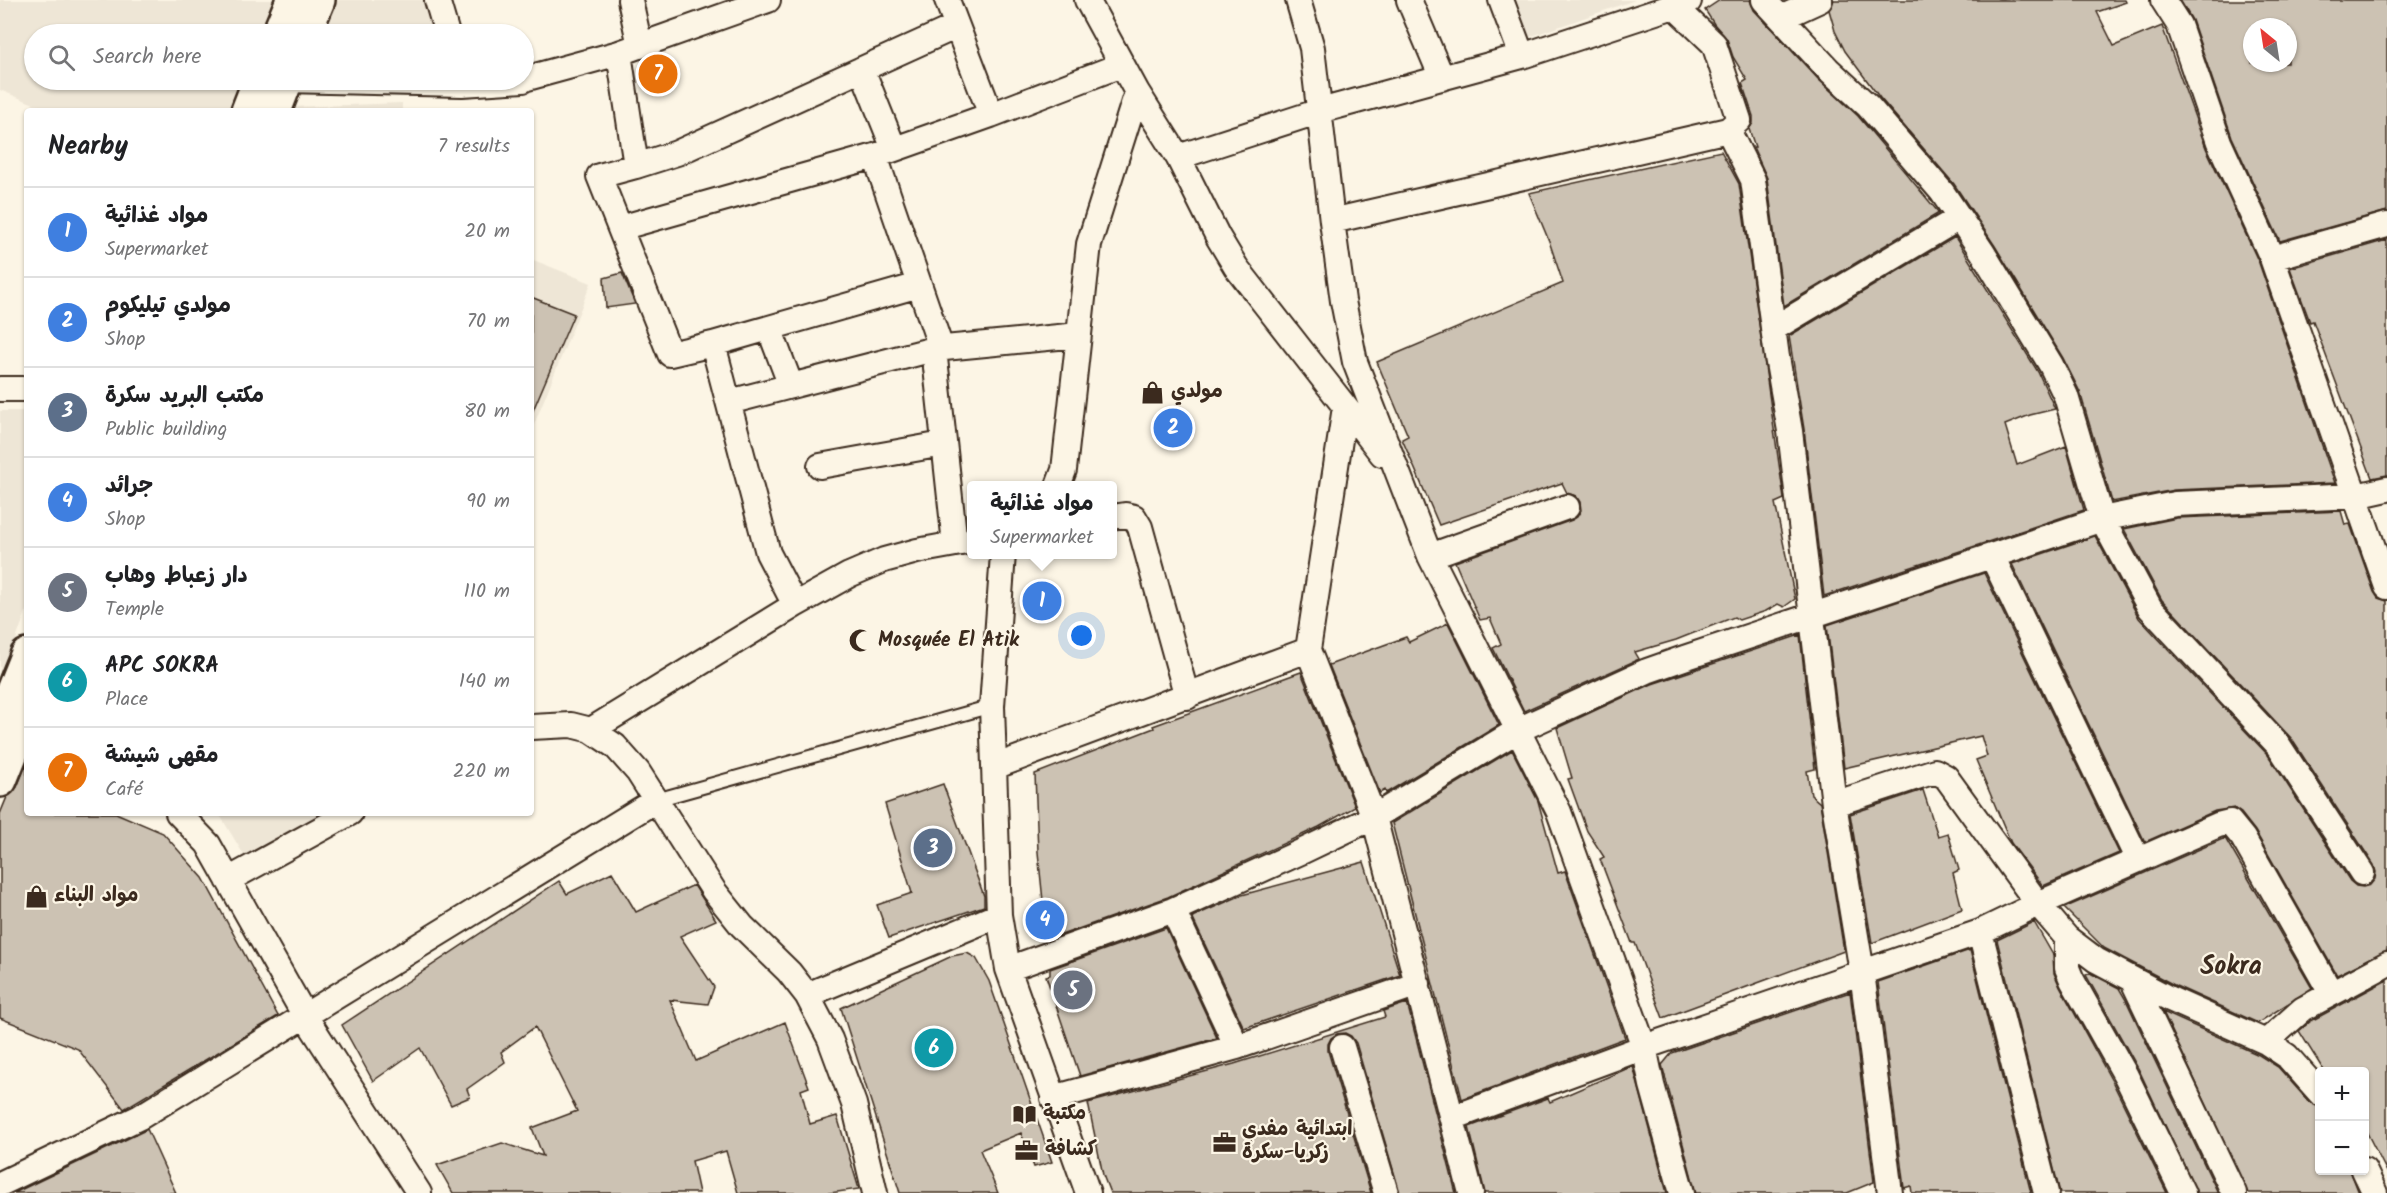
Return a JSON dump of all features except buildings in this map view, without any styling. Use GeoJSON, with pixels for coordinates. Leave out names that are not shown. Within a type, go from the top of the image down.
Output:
{"type":"FeatureCollection","features":[{"type":"Feature","properties":{"kind":"street"},"geometry":{"type":"LineString","coordinates":[[283,24],[293,0]]}},
{"type":"Feature","properties":{"kind":"street"},"geometry":{"type":"LineString","coordinates":[[308,24],[318,0]]}},
{"type":"Feature","properties":{"kind":"street"},"geometry":{"type":"LineString","coordinates":[[437,0],[444,24]]}},
{"type":"Feature","properties":{"kind":"street"},"geometry":{"type":"LineString","coordinates":[[630,0],[629,49],[636,166]]}},
{"type":"Feature","properties":{"kind":"street"},"geometry":{"type":"LineString","coordinates":[[534,76],[629,49],[738,5],[768,0]]}},
{"type":"Feature","properties":{"kind":"street"},"geometry":{"type":"LineString","coordinates":[[947,0],[991,115]]}},
{"type":"Feature","properties":{"kind":"street"},"geometry":{"type":"LineString","coordinates":[[1087,0],[1121,65],[1178,157],[1218,237],[1236,267],[1397,473]]}},
{"type":"Feature","properties":{"kind":"street"},"geometry":{"type":"LineString","coordinates":[[1298,0],[1312,48],[1343,302],[1355,362],[1430,556],[1559,812],[1644,1047],[1652,1085],[1683,1193]]}},
{"type":"Feature","properties":{"kind":"street"},"geometry":{"type":"LineString","coordinates":[[1409,0],[1442,78]]}},
{"type":"Feature","properties":{"kind":"street"},"geometry":{"type":"LineString","coordinates":[[1501,0],[1522,56]]}},
{"type":"Feature","properties":{"kind":"street"},"geometry":{"type":"LineString","coordinates":[[1764,0],[1828,69],[1868,106],[1942,192],[2051,365],[2066,396],[2102,519],[2150,608],[2279,746],[2362,873]]}},
{"type":"Feature","properties":{"kind":"street"},"geometry":{"type":"LineString","coordinates":[[1783,18],[1820,0]]}},
{"type":"Feature","properties":{"kind":"street"},"geometry":{"type":"LineString","coordinates":[[2163,0],[2180,25],[2219,142],[2272,258],[2387,587]]}},
{"type":"Feature","properties":{"kind":"street"},"geometry":{"type":"LineString","coordinates":[[1178,157],[1320,111],[1522,56],[1679,2],[1714,44],[1739,120],[1728,130],[1332,221]]}},
{"type":"Feature","properties":{"kind":"street"},"geometry":{"type":"LineString","coordinates":[[919,285],[713,344],[670,354],[599,176],[677,153],[957,26]]}},
{"type":"Feature","properties":{"kind":"street"},"geometry":{"type":"LineString","coordinates":[[620,228],[884,152],[991,115],[1121,65]]}},
{"type":"Feature","properties":{"kind":"street"},"geometry":{"type":"LineString","coordinates":[[591,730],[795,605],[849,575],[884,560],[917,550],[963,542],[943,444],[937,349],[862,69]]}},
{"type":"Feature","properties":{"kind":"street"},"geometry":{"type":"LineString","coordinates":[[249,108],[256,90]]}},
{"type":"Feature","properties":{"kind":"street"},"geometry":{"type":"LineString","coordinates":[[275,108],[282,90]]}},
{"type":"Feature","properties":{"kind":"street"},"geometry":{"type":"LineString","coordinates":[[1060,481],[1064,470],[1089,244],[1137,92]]}},
{"type":"Feature","properties":{"kind":"street"},"geometry":{"type":"LineString","coordinates":[[1728,130],[1753,180],[1773,329],[1790,431],[1797,506],[1813,617],[1834,804],[1863,972],[1886,1192]]}},
{"type":"Feature","properties":{"kind":"street"},"geometry":{"type":"LineString","coordinates":[[1773,329],[1959,218]]}},
{"type":"Feature","properties":{"kind":"street"},"geometry":{"type":"LineString","coordinates":[[2272,258],[2387,225]]}},
{"type":"Feature","properties":{"kind":"street"},"geometry":{"type":"LineString","coordinates":[[768,328],[791,386]]}},
{"type":"Feature","properties":{"kind":"street"},"geometry":{"type":"LineString","coordinates":[[729,402],[937,349],[1079,335]]}},
{"type":"Feature","properties":{"kind":"street"},"geometry":{"type":"LineString","coordinates":[[713,344],[768,553],[795,605]]}},
{"type":"Feature","properties":{"kind":"street"},"geometry":{"type":"LineString","coordinates":[[0,389],[24,389]]}},
{"type":"Feature","properties":{"kind":"street"},"geometry":{"type":"LineString","coordinates":[[1345,407],[1308,650],[1374,817],[1471,1193]]}},
{"type":"Feature","properties":{"kind":"street"},"geometry":{"type":"LineString","coordinates":[[820,466],[943,444]]}},
{"type":"Feature","properties":{"kind":"street"},"geometry":{"type":"LineString","coordinates":[[1008,969],[1173,910],[1374,817],[1518,730],[1647,671],[2102,519],[2175,504],[2356,496],[2387,489]]}},
{"type":"Feature","properties":{"kind":"street"},"geometry":{"type":"LineString","coordinates":[[1430,556],[1567,507]]}},
{"type":"Feature","properties":{"kind":"street"},"geometry":{"type":"LineString","coordinates":[[1117,516],[1134,517],[1140,527],[1187,697]]}},
{"type":"Feature","properties":{"kind":"street"},"geometry":{"type":"LineString","coordinates":[[1992,556],[2138,860]]}},
{"type":"Feature","properties":{"kind":"street"},"geometry":{"type":"LineString","coordinates":[[1003,559],[992,706],[999,915],[1008,969],[1088,1193]]}},
{"type":"Feature","properties":{"kind":"street"},"geometry":{"type":"LineString","coordinates":[[994,767],[1308,650]]}},
{"type":"Feature","properties":{"kind":"street"},"geometry":{"type":"LineString","coordinates":[[0,780],[24,673]]}},
{"type":"Feature","properties":{"kind":"street"},"geometry":{"type":"LineString","coordinates":[[10,741],[24,718]]}},
{"type":"Feature","properties":{"kind":"street"},"geometry":{"type":"LineString","coordinates":[[534,727],[571,725],[591,730],[615,746],[638,772],[714,891],[742,926],[789,972],[807,995],[830,1039],[854,1104],[875,1193]]}},
{"type":"Feature","properties":{"kind":"street"},"geometry":{"type":"LineString","coordinates":[[1834,804],[1935,771],[1946,777],[2038,904],[2067,938],[2096,960],[2170,999],[2266,1042],[2287,1056],[2315,1088]]}},
{"type":"Feature","properties":{"kind":"street"},"geometry":{"type":"LineString","coordinates":[[4,1187],[140,1117],[656,800]]}},
{"type":"Feature","properties":{"kind":"street"},"geometry":{"type":"LineString","coordinates":[[181,816],[208,844],[305,1016],[419,1193]]}},
{"type":"Feature","properties":{"kind":"street"},"geometry":{"type":"LineString","coordinates":[[228,880],[345,816]]}},
{"type":"Feature","properties":{"kind":"street"},"geometry":{"type":"LineString","coordinates":[[1452,1118],[1644,1047],[1980,932],[2138,860],[2230,822],[2243,838],[2331,993]]}},
{"type":"Feature","properties":{"kind":"street"},"geometry":{"type":"LineString","coordinates":[[1173,910],[1237,1047]]}},
{"type":"Feature","properties":{"kind":"street"},"geometry":{"type":"LineString","coordinates":[[807,995],[999,915]]}},
{"type":"Feature","properties":{"kind":"street"},"geometry":{"type":"LineString","coordinates":[[1980,932],[2046,1193]]}},
{"type":"Feature","properties":{"kind":"street"},"geometry":{"type":"LineString","coordinates":[[2067,938],[2067,968],[2072,980],[2126,1076],[2183,1193]]}},
{"type":"Feature","properties":{"kind":"street"},"geometry":{"type":"LineString","coordinates":[[2266,1042],[2293,1016],[2387,964]]}},
{"type":"Feature","properties":{"kind":"street"},"geometry":{"type":"LineString","coordinates":[[2132,979],[2234,1193]]}},
{"type":"Feature","properties":{"kind":"street"},"geometry":{"type":"LineString","coordinates":[[1053,1098],[1237,1047],[1418,984]]}},
{"type":"Feature","properties":{"kind":"street"},"geometry":{"type":"LineString","coordinates":[[1342,1047],[1386,1193]]}},
{"type":"Feature","properties":{"kind":"street"},"geometry":{"type":"LineString","coordinates":[[2366,1175],[2375,1193]]}},
{"type":"Feature","properties":{"kind":"lane"},"geometry":{"type":"LineString","coordinates":[[656,800],[992,706]]}},
{"type":"Feature","properties":{"kind":"shaded area"},"geometry":{"type":"Polygon","coordinates":[[[0,0],[277,0],[268,24],[24,24],[24,90],[241,90],[233,108],[44,108],[0,90],[0,0]]]}},
{"type":"Feature","properties":{"kind":"shaded area"},"geometry":{"type":"Polygon","coordinates":[[[333,0],[424,0],[430,24],[324,24],[333,0]]]}},
{"type":"Feature","properties":{"kind":"shaded area"},"geometry":{"type":"Polygon","coordinates":[[[1514,0],[1635,0],[1529,37],[1514,0]]]}},
{"type":"Feature","properties":{"kind":"shaded area"},"geometry":{"type":"Polygon","coordinates":[[[402,103],[402,108],[292,107],[402,103]]]}},
{"type":"Feature","properties":{"kind":"shaded area"},"geometry":{"type":"Polygon","coordinates":[[[534,260],[591,283],[534,425],[534,260]]]}},
{"type":"Feature","properties":{"kind":"shaded area"},"geometry":{"type":"Polygon","coordinates":[[[0,411],[24,411],[24,617],[0,684],[0,411]]]}},
{"type":"Feature","properties":{"kind":"shaded area"},"geometry":{"type":"Polygon","coordinates":[[[220,816],[330,816],[247,860],[220,816]]]}},
{"type":"Feature","properties":{"kind":"place","name":"مقهى شيشة"},"geometry":{"type":"Point","coordinates":[658,74]}},
{"type":"Feature","properties":{"kind":"place","name":"مولدي"},"geometry":{"type":"Point","coordinates":[1153,392]}},
{"type":"Feature","properties":{"kind":"place","name":"مولدي تيليكوم"},"geometry":{"type":"Point","coordinates":[1173,428]}},
{"type":"Feature","properties":{"kind":"place","name":"مواد غذائية"},"geometry":{"type":"Point","coordinates":[1042,601]}},
{"type":"Feature","properties":{"kind":"place","name":"Mosquée El Atik"},"geometry":{"type":"Point","coordinates":[860,641]}},
{"type":"Feature","properties":{"kind":"place","name":"مكتب البريد سكرة"},"geometry":{"type":"Point","coordinates":[933,848]}},
{"type":"Feature","properties":{"kind":"place","name":"مواد البناء"},"geometry":{"type":"Point","coordinates":[36,896]}},
{"type":"Feature","properties":{"kind":"place","name":"جرائد"},"geometry":{"type":"Point","coordinates":[1045,920]}},
{"type":"Feature","properties":{"kind":"place","name":"دار زعباط وهاب"},"geometry":{"type":"Point","coordinates":[1073,990]}},
{"type":"Feature","properties":{"kind":"place","name":"APC SOKRA"},"geometry":{"type":"Point","coordinates":[934,1048]}},
{"type":"Feature","properties":{"kind":"place","name":"مكتبة"},"geometry":{"type":"Point","coordinates":[1025,1114]}},
{"type":"Feature","properties":{"kind":"place","name":"ابتدائية مفدي زكريا-سكرة"},"geometry":{"type":"Point","coordinates":[1224,1142]}},
{"type":"Feature","properties":{"kind":"place","name":"كشافة"},"geometry":{"type":"Point","coordinates":[1027,1150]}},
{"type":"Feature","properties":{"kind":"district","name":"Sokra"},"geometry":{"type":"Point","coordinates":[2231,967]}}]}
